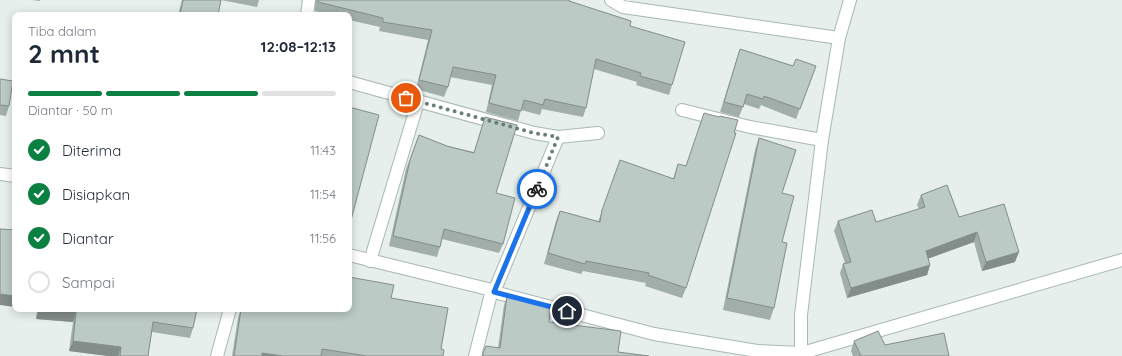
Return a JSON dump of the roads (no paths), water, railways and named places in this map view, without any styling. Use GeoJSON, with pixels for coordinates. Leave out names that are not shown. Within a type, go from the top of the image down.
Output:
{"type":"FeatureCollection","features":[{"type":"Feature","properties":{"kind":"street"},"geometry":{"type":"LineString","coordinates":[[307,12],[309,0]]}},
{"type":"Feature","properties":{"kind":"street"},"geometry":{"type":"LineString","coordinates":[[611,0],[624,7],[839,38]]}},
{"type":"Feature","properties":{"kind":"street"},"geometry":{"type":"LineString","coordinates":[[802,354],[801,315],[822,140],[839,38],[850,0]]}},
{"type":"Feature","properties":{"kind":"street"},"geometry":{"type":"LineString","coordinates":[[352,83],[534,133],[558,137],[598,134]]}},
{"type":"Feature","properties":{"kind":"street"},"geometry":{"type":"LineString","coordinates":[[370,261],[418,102]]}},
{"type":"Feature","properties":{"kind":"street"},"geometry":{"type":"LineString","coordinates":[[682,110],[750,127],[822,140]]}},
{"type":"Feature","properties":{"kind":"street"},"geometry":{"type":"LineString","coordinates":[[475,356],[493,291],[558,137]]}},
{"type":"Feature","properties":{"kind":"street"},"geometry":{"type":"LineString","coordinates":[[0,174],[12,176]]}},
{"type":"Feature","properties":{"kind":"street"},"geometry":{"type":"LineString","coordinates":[[352,256],[493,291],[654,334],[757,351],[802,354],[1122,260]]}},
{"type":"Feature","properties":{"kind":"street"},"geometry":{"type":"LineString","coordinates":[[218,356],[229,312]]}}]}
